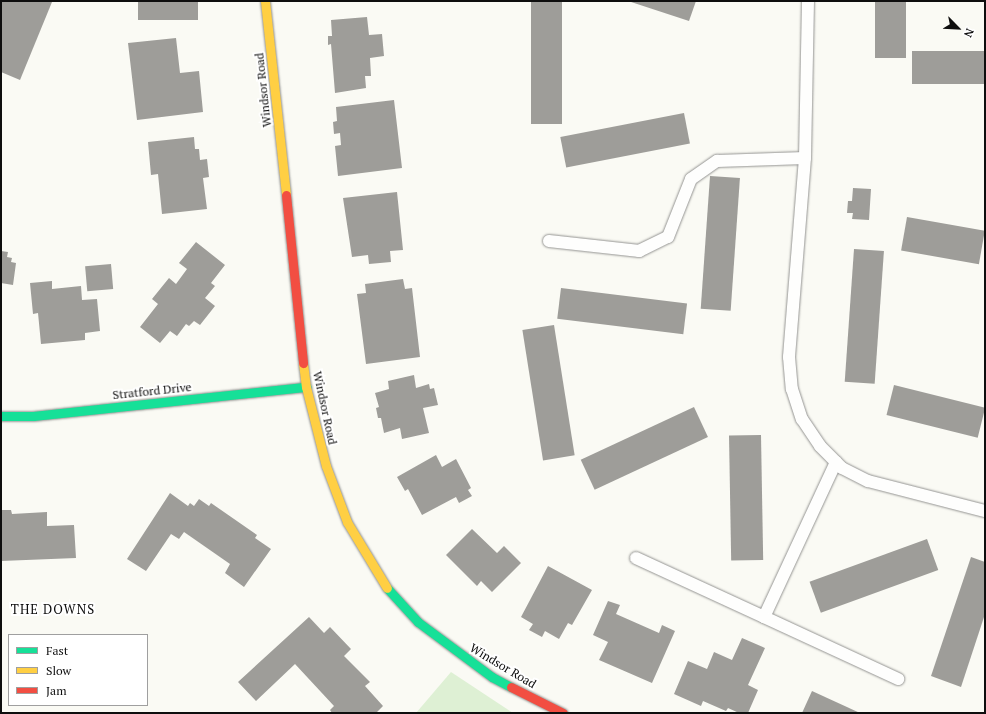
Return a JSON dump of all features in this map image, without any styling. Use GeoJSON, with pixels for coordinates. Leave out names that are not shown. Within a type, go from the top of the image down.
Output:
{"type":"FeatureCollection","features":[{"type":"Feature","properties":{"kind":"street","name":"Windsor Road"},"geometry":{"type":"LineString","coordinates":[[265,1],[306,387],[326,466],[347,522],[378,575],[396,600],[436,637],[492,677],[563,713]]}},
{"type":"Feature","properties":{"kind":"street","name":"Stratford Drive"},"geometry":{"type":"LineString","coordinates":[[1,416],[33,416],[306,387]]}},
{"type":"Feature","properties":{"kind":"lane"},"geometry":{"type":"LineString","coordinates":[[808,1],[805,158],[789,357],[792,389],[802,419],[820,446],[836,462],[868,481],[985,511]]}},
{"type":"Feature","properties":{"kind":"lane"},"geometry":{"type":"LineString","coordinates":[[549,241],[639,251],[668,237],[691,178],[717,161],[805,158]]}},
{"type":"Feature","properties":{"kind":"lane"},"geometry":{"type":"LineString","coordinates":[[764,617],[836,462]]}},
{"type":"Feature","properties":{"kind":"lane"},"geometry":{"type":"LineString","coordinates":[[636,558],[898,679]]}},
{"type":"Feature","properties":{"kind":"green space"},"geometry":{"type":"Polygon","coordinates":[[[451,672],[513,713],[416,713],[451,672]]]}},
{"type":"Feature","properties":{"kind":"building"},"geometry":{"type":"Polygon","coordinates":[[[1,1],[52,2],[20,80],[1,72],[1,1]]]}},
{"type":"Feature","properties":{"kind":"building"},"geometry":{"type":"Polygon","coordinates":[[[138,1],[198,1],[198,20],[138,20],[138,1]]]}},
{"type":"Feature","properties":{"kind":"building"},"geometry":{"type":"Polygon","coordinates":[[[531,1],[562,1],[562,124],[531,124],[531,1]]]}},
{"type":"Feature","properties":{"kind":"building"},"geometry":{"type":"Polygon","coordinates":[[[628,1],[696,1],[689,21],[628,1]]]}},
{"type":"Feature","properties":{"kind":"building"},"geometry":{"type":"Polygon","coordinates":[[[875,1],[906,1],[906,58],[875,58],[875,1]]]}},
{"type":"Feature","properties":{"kind":"building"},"geometry":{"type":"Polygon","coordinates":[[[367,17],[369,35],[382,34],[384,56],[370,58],[371,76],[365,76],[366,88],[335,93],[331,44],[328,45],[328,36],[332,36],[331,20],[367,17]]]}},
{"type":"Feature","properties":{"kind":"building"},"geometry":{"type":"Polygon","coordinates":[[[176,38],[180,73],[199,71],[203,112],[137,120],[128,43],[176,38]]]}},
{"type":"Feature","properties":{"kind":"building"},"geometry":{"type":"Polygon","coordinates":[[[912,51],[985,51],[985,84],[912,84],[912,51]]]}},
{"type":"Feature","properties":{"kind":"building"},"geometry":{"type":"Polygon","coordinates":[[[394,100],[402,168],[338,176],[335,146],[341,145],[340,133],[334,134],[333,122],[337,121],[336,107],[394,100]]]}},
{"type":"Feature","properties":{"kind":"building"},"geometry":{"type":"Polygon","coordinates":[[[684,113],[690,143],[566,167],[560,137],[684,113]]]}},
{"type":"Feature","properties":{"kind":"building"},"geometry":{"type":"Polygon","coordinates":[[[194,137],[195,149],[199,149],[200,160],[207,159],[209,177],[203,178],[207,209],[162,214],[158,174],[151,175],[148,142],[194,137]]]}},
{"type":"Feature","properties":{"kind":"building"},"geometry":{"type":"Polygon","coordinates":[[[710,176],[740,178],[731,311],[701,309],[710,176]]]}},
{"type":"Feature","properties":{"kind":"building"},"geometry":{"type":"Polygon","coordinates":[[[853,188],[871,189],[869,220],[852,219],[853,213],[847,213],[848,201],[852,201],[853,188]]]}},
{"type":"Feature","properties":{"kind":"building"},"geometry":{"type":"Polygon","coordinates":[[[397,192],[403,250],[390,251],[391,262],[369,264],[368,255],[352,257],[343,198],[397,192]]]}},
{"type":"Feature","properties":{"kind":"building"},"geometry":{"type":"Polygon","coordinates":[[[907,217],[985,231],[979,264],[901,250],[907,217]]]}},
{"type":"Feature","properties":{"kind":"building"},"geometry":{"type":"Polygon","coordinates":[[[196,242],[225,265],[211,283],[215,286],[205,298],[215,306],[200,325],[194,321],[189,326],[186,324],[177,336],[170,331],[160,343],[140,327],[158,304],[152,299],[169,278],[176,284],[187,269],[179,263],[196,242]]]}},
{"type":"Feature","properties":{"kind":"building"},"geometry":{"type":"Polygon","coordinates":[[[854,249],[884,251],[875,384],[845,382],[854,249]]]}},
{"type":"Feature","properties":{"kind":"building"},"geometry":{"type":"Polygon","coordinates":[[[1,251],[8,252],[7,257],[12,258],[11,262],[16,263],[13,285],[1,283],[1,251]]]}},
{"type":"Feature","properties":{"kind":"building"},"geometry":{"type":"Polygon","coordinates":[[[111,264],[113,289],[87,291],[85,266],[111,264]]]}},
{"type":"Feature","properties":{"kind":"building"},"geometry":{"type":"Polygon","coordinates":[[[403,279],[405,289],[412,288],[420,357],[366,364],[357,294],[366,293],[365,284],[403,279]]]}},
{"type":"Feature","properties":{"kind":"building"},"geometry":{"type":"Polygon","coordinates":[[[52,281],[52,289],[81,286],[82,300],[97,299],[100,331],[85,333],[85,340],[41,344],[38,313],[33,314],[30,283],[52,281]]]}},
{"type":"Feature","properties":{"kind":"building"},"geometry":{"type":"Polygon","coordinates":[[[561,288],[687,303],[683,334],[557,319],[561,288]]]}},
{"type":"Feature","properties":{"kind":"building"},"geometry":{"type":"Polygon","coordinates":[[[554,325],[575,455],[543,460],[522,330],[554,325]]]}},
{"type":"Feature","properties":{"kind":"building"},"geometry":{"type":"Polygon","coordinates":[[[414,375],[416,388],[429,384],[430,389],[434,388],[438,405],[423,408],[429,433],[402,439],[400,428],[384,433],[381,418],[378,418],[376,408],[379,407],[375,393],[389,389],[388,381],[414,375]]]}},
{"type":"Feature","properties":{"kind":"building"},"geometry":{"type":"Polygon","coordinates":[[[894,385],[985,408],[978,438],[887,415],[894,385]]]}},
{"type":"Feature","properties":{"kind":"building"},"geometry":{"type":"Polygon","coordinates":[[[694,407],[708,437],[595,490],[581,460],[694,407]]]}},
{"type":"Feature","properties":{"kind":"building"},"geometry":{"type":"Polygon","coordinates":[[[761,435],[763,560],[731,561],[729,436],[761,435]]]}},
{"type":"Feature","properties":{"kind":"building"},"geometry":{"type":"Polygon","coordinates":[[[436,455],[442,467],[456,459],[471,488],[468,490],[472,496],[459,503],[456,497],[422,515],[408,489],[405,491],[397,477],[436,455]]]}},
{"type":"Feature","properties":{"kind":"building"},"geometry":{"type":"Polygon","coordinates":[[[170,493],[188,506],[190,503],[194,506],[199,499],[209,506],[211,503],[257,535],[255,538],[271,549],[244,587],[225,573],[230,564],[184,532],[179,539],[171,534],[146,571],[127,559],[170,493]]]}},
{"type":"Feature","properties":{"kind":"building"},"geometry":{"type":"Polygon","coordinates":[[[1,510],[11,510],[12,514],[47,512],[47,526],[74,525],[76,558],[1,561],[1,510]]]}},
{"type":"Feature","properties":{"kind":"building"},"geometry":{"type":"Polygon","coordinates":[[[472,529],[497,553],[504,546],[521,563],[492,592],[481,581],[477,586],[446,555],[472,529]]]}},
{"type":"Feature","properties":{"kind":"building"},"geometry":{"type":"Polygon","coordinates":[[[927,539],[938,570],[821,613],[810,582],[927,539]]]}},
{"type":"Feature","properties":{"kind":"building"},"geometry":{"type":"Polygon","coordinates":[[[971,557],[985,562],[985,614],[961,687],[931,676],[971,557]]]}},
{"type":"Feature","properties":{"kind":"building"},"geometry":{"type":"Polygon","coordinates":[[[548,566],[592,590],[572,625],[568,623],[559,639],[545,631],[542,637],[529,630],[533,624],[521,617],[548,566]]]}},
{"type":"Feature","properties":{"kind":"building"},"geometry":{"type":"Polygon","coordinates":[[[608,601],[620,605],[616,614],[659,633],[662,625],[675,631],[652,683],[599,660],[608,642],[593,635],[608,601]]]}},
{"type":"Feature","properties":{"kind":"building"},"geometry":{"type":"Polygon","coordinates":[[[309,617],[324,633],[330,627],[351,649],[344,656],[370,682],[365,686],[383,706],[376,713],[332,713],[330,710],[334,706],[295,664],[256,701],[238,682],[309,617]]]}},
{"type":"Feature","properties":{"kind":"building"},"geometry":{"type":"Polygon","coordinates":[[[742,638],[765,648],[748,685],[758,690],[748,713],[739,713],[728,708],[726,711],[703,701],[701,706],[674,694],[688,661],[707,669],[714,652],[732,660],[742,638]]]}},
{"type":"Feature","properties":{"kind":"building"},"geometry":{"type":"Polygon","coordinates":[[[812,691],[860,713],[802,713],[812,691]]]}},
{"type":"Feature","properties":{"kind":"traffic: fast"},"geometry":{"type":"LineString","coordinates":[[1,416],[33,416],[306,387]]}},
{"type":"Feature","properties":{"kind":"traffic: fast"},"geometry":{"type":"LineString","coordinates":[[387,588],[418,622],[492,677],[511,687]]}},
{"type":"Feature","properties":{"kind":"traffic: slow"},"geometry":{"type":"LineString","coordinates":[[265,1],[286,195]]}},
{"type":"Feature","properties":{"kind":"traffic: slow"},"geometry":{"type":"LineString","coordinates":[[303,363],[306,387],[326,466],[347,522],[387,588]]}},
{"type":"Feature","properties":{"kind":"traffic: jam"},"geometry":{"type":"LineString","coordinates":[[286,195],[303,363]]}},
{"type":"Feature","properties":{"kind":"traffic: jam"},"geometry":{"type":"LineString","coordinates":[[511,687],[563,713]]}},
{"type":"Feature","properties":{"kind":"district","name":"THE DOWNS"},"geometry":{"type":"Point","coordinates":[53,609]}}]}
